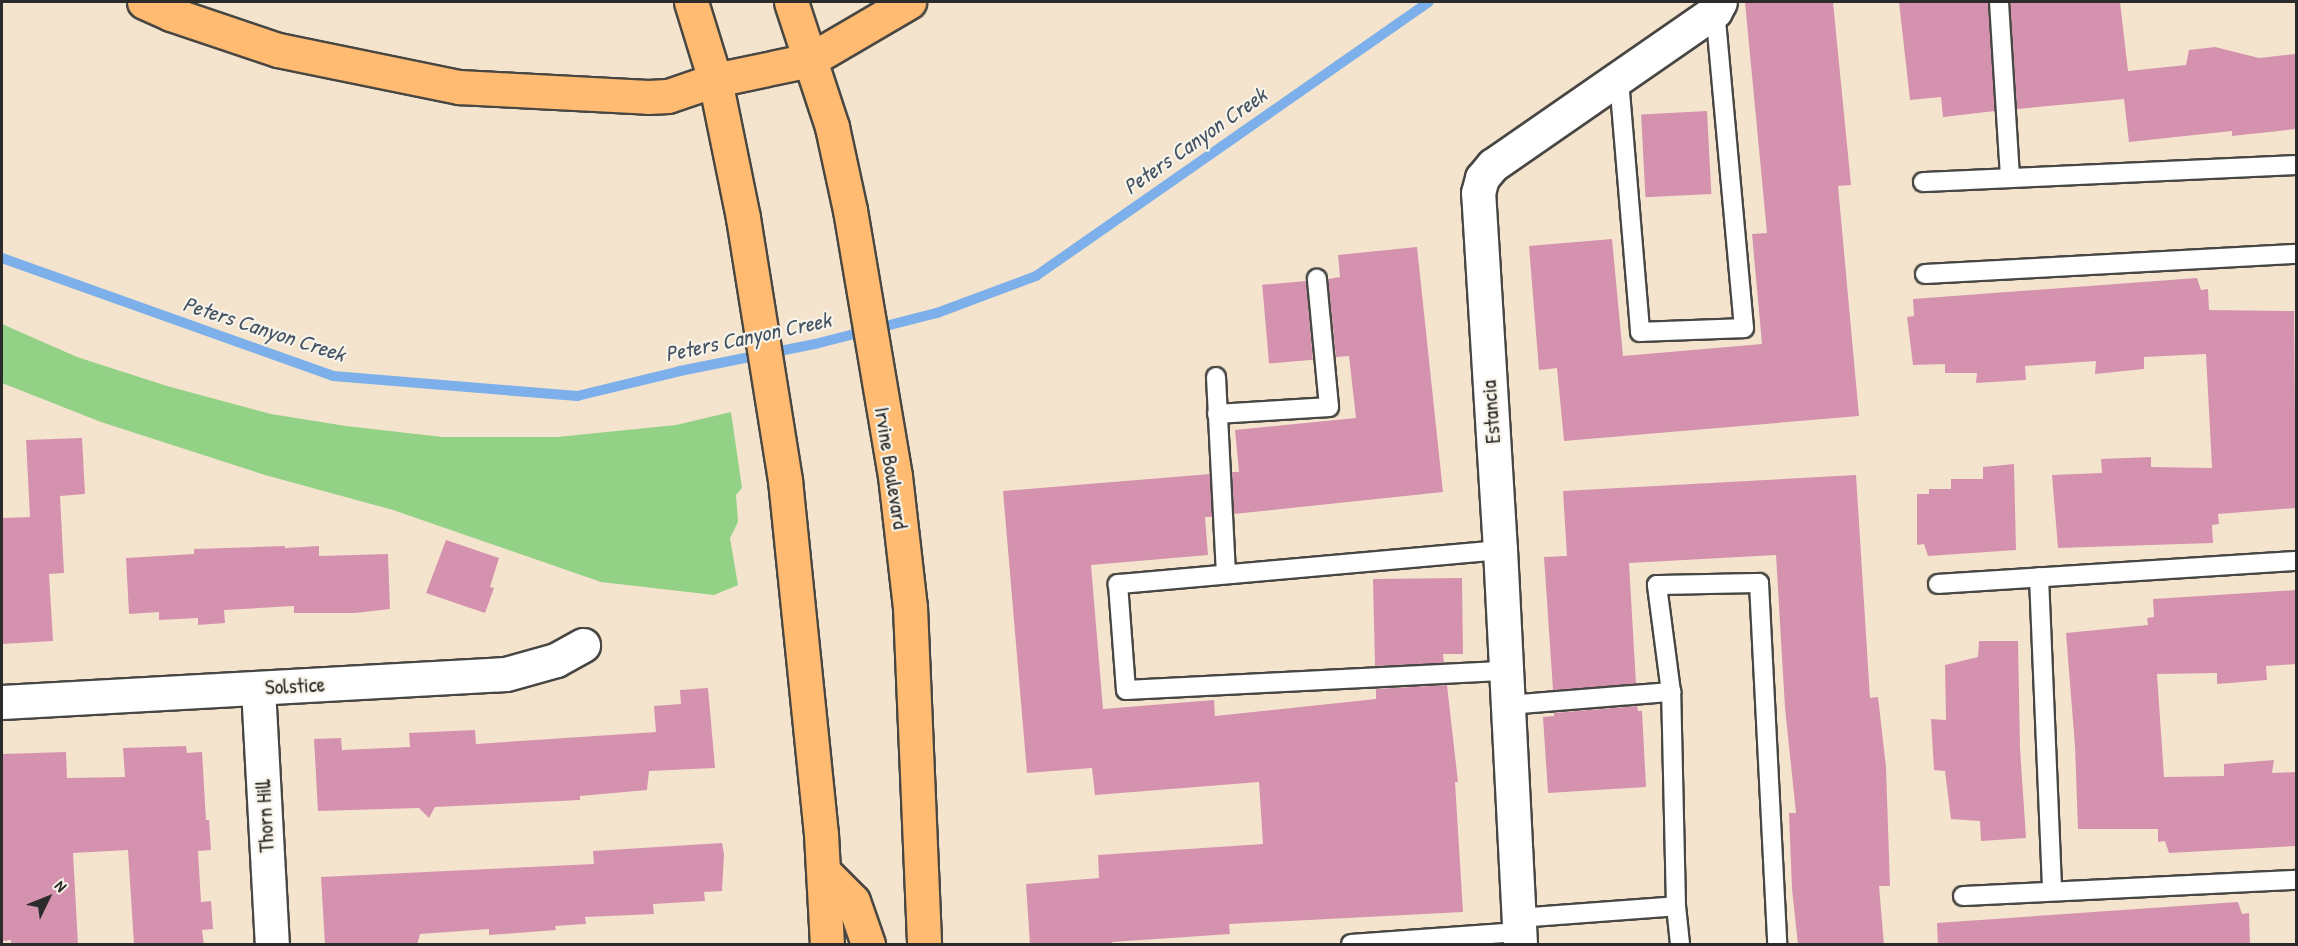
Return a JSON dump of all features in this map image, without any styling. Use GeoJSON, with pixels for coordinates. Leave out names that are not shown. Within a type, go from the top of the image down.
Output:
{"type":"FeatureCollection","features":[{"type":"Feature","properties":{"kind":"main road"},"geometry":{"type":"LineString","coordinates":[[144,2],[171,14],[278,50],[459,87],[648,97],[668,96],[716,80],[810,60],[909,2]]}},
{"type":"Feature","properties":{"kind":"main road"},"geometry":{"type":"LineString","coordinates":[[691,2],[716,80],[747,238],[784,480],[823,871],[827,945]]}},
{"type":"Feature","properties":{"kind":"main road","name":"Irvine Boulevard"},"geometry":{"type":"LineString","coordinates":[[791,2],[832,127],[850,210],[891,456],[910,607],[924,945]]}},
{"type":"Feature","properties":{"kind":"main road"},"geometry":{"type":"LineString","coordinates":[[823,871],[853,901],[868,945]]}},
{"type":"Feature","properties":{"kind":"street","name":"Estancia"},"geometry":{"type":"LineString","coordinates":[[1519,931],[1500,550],[1478,193],[1482,178],[1492,165],[1619,80],[1718,6]]}},
{"type":"Feature","properties":{"kind":"street","name":"Solstice"},"geometry":{"type":"LineString","coordinates":[[2,702],[506,674],[556,660],[583,645]]}},
{"type":"Feature","properties":{"kind":"street","name":"Thorn Hill"},"geometry":{"type":"LineString","coordinates":[[258,688],[272,945]]}},
{"type":"Feature","properties":{"kind":"lane"},"geometry":{"type":"LineString","coordinates":[[1999,2],[2010,178]]}},
{"type":"Feature","properties":{"kind":"lane"},"geometry":{"type":"LineString","coordinates":[[1619,80],[1640,332],[1744,328],[1718,6]]}},
{"type":"Feature","properties":{"kind":"lane"},"geometry":{"type":"LineString","coordinates":[[1923,182],[2296,165]]}},
{"type":"Feature","properties":{"kind":"lane"},"geometry":{"type":"LineString","coordinates":[[1925,274],[2296,254]]}},
{"type":"Feature","properties":{"kind":"lane"},"geometry":{"type":"LineString","coordinates":[[1217,414],[1329,407],[1317,279]]}},
{"type":"Feature","properties":{"kind":"lane"},"geometry":{"type":"LineString","coordinates":[[1216,377],[1226,574]]}},
{"type":"Feature","properties":{"kind":"lane"},"geometry":{"type":"LineString","coordinates":[[1500,550],[1118,584],[1126,690],[1506,671]]}},
{"type":"Feature","properties":{"kind":"lane"},"geometry":{"type":"LineString","coordinates":[[1938,584],[2296,561]]}},
{"type":"Feature","properties":{"kind":"lane"},"geometry":{"type":"LineString","coordinates":[[2039,577],[2052,891]]}},
{"type":"Feature","properties":{"kind":"lane"},"geometry":{"type":"LineString","coordinates":[[1680,945],[1676,906],[1671,692],[1657,585],[1759,583],[1777,945]]}},
{"type":"Feature","properties":{"kind":"lane"},"geometry":{"type":"LineString","coordinates":[[1508,705],[1671,692]]}},
{"type":"Feature","properties":{"kind":"lane"},"geometry":{"type":"LineString","coordinates":[[1964,896],[2296,880]]}},
{"type":"Feature","properties":{"kind":"lane"},"geometry":{"type":"LineString","coordinates":[[1351,945],[1519,931],[1676,906]]}},
{"type":"Feature","properties":{"kind":"green space"},"geometry":{"type":"Polygon","coordinates":[[[2,324],[77,357],[167,386],[271,414],[346,426],[443,437],[557,437],[676,425],[731,412],[742,488],[736,495],[738,522],[730,538],[738,585],[714,595],[601,582],[393,510],[265,475],[101,422],[2,383],[2,324]]]}},
{"type":"Feature","properties":{"kind":"building"},"geometry":{"type":"Polygon","coordinates":[[[1745,2],[1833,2],[1851,185],[1838,186],[1859,416],[1564,441],[1557,368],[1539,370],[1529,246],[1612,239],[1623,356],[1762,344],[1752,234],[1767,233],[1745,2]]]}},
{"type":"Feature","properties":{"kind":"building"},"geometry":{"type":"Polygon","coordinates":[[[1899,2],[1988,2],[1995,111],[1943,117],[1941,97],[1910,100],[1899,2]]]}},
{"type":"Feature","properties":{"kind":"building"},"geometry":{"type":"Polygon","coordinates":[[[2010,2],[2120,2],[2128,71],[2186,65],[2189,50],[2215,47],[2259,58],[2296,54],[2296,129],[2232,136],[2232,131],[2129,142],[2124,99],[2017,109],[2010,2]]]}},
{"type":"Feature","properties":{"kind":"building"},"geometry":{"type":"Polygon","coordinates":[[[1707,111],[1711,194],[1645,197],[1641,114],[1707,111]]]}},
{"type":"Feature","properties":{"kind":"building"},"geometry":{"type":"Polygon","coordinates":[[[1417,247],[1443,492],[1234,514],[1232,472],[1239,472],[1235,430],[1356,418],[1349,356],[1336,357],[1328,279],[1340,277],[1338,255],[1417,247]]]}},
{"type":"Feature","properties":{"kind":"building"},"geometry":{"type":"Polygon","coordinates":[[[2197,278],[2201,290],[2208,289],[2209,310],[2294,311],[2296,508],[2218,514],[2219,524],[2212,525],[2213,543],[2058,548],[2052,475],[2102,473],[2101,459],[2151,457],[2151,467],[2212,468],[2206,354],[2144,357],[2144,369],[2095,374],[2096,361],[2025,366],[2026,380],[1976,383],[1977,373],[1945,373],[1945,364],[1913,365],[1907,317],[1914,316],[1913,299],[2197,278]]]}},
{"type":"Feature","properties":{"kind":"building"},"geometry":{"type":"Polygon","coordinates":[[[1306,281],[1313,360],[1269,364],[1262,285],[1306,281]]]}},
{"type":"Feature","properties":{"kind":"building"},"geometry":{"type":"Polygon","coordinates":[[[82,438],[85,494],[60,496],[64,573],[49,574],[53,641],[2,644],[2,518],[30,517],[26,440],[82,438]]]}},
{"type":"Feature","properties":{"kind":"building"},"geometry":{"type":"Polygon","coordinates":[[[2014,464],[2016,550],[1928,556],[1924,544],[1917,545],[1917,494],[1929,494],[1929,489],[1951,489],[1951,479],[1983,479],[1983,467],[2014,464]]]}},
{"type":"Feature","properties":{"kind":"building"},"geometry":{"type":"Polygon","coordinates":[[[1210,474],[1212,517],[1205,517],[1208,555],[1091,565],[1103,709],[1214,700],[1215,716],[1376,699],[1376,689],[1447,685],[1458,782],[1455,782],[1463,912],[1229,924],[1230,934],[1112,942],[1113,945],[1030,945],[1026,884],[1099,878],[1098,855],[1263,844],[1259,782],[1095,795],[1092,768],[1027,773],[1003,491],[1210,474]]]}},
{"type":"Feature","properties":{"kind":"building"},"geometry":{"type":"Polygon","coordinates":[[[1856,475],[1870,698],[1878,697],[1886,767],[1890,886],[1879,886],[1884,945],[1798,945],[1792,889],[1789,813],[1796,813],[1785,708],[1776,555],[1629,563],[1636,684],[1553,690],[1544,557],[1567,556],[1563,491],[1856,475]]]}},
{"type":"Feature","properties":{"kind":"building"},"geometry":{"type":"Polygon","coordinates":[[[446,540],[499,558],[490,587],[494,588],[485,613],[426,593],[446,540]]]}},
{"type":"Feature","properties":{"kind":"building"},"geometry":{"type":"Polygon","coordinates":[[[285,546],[285,548],[319,546],[319,556],[388,554],[390,609],[355,613],[294,613],[294,606],[224,610],[225,623],[198,625],[198,618],[159,620],[159,612],[129,614],[126,558],[194,554],[194,549],[285,546]]]}},
{"type":"Feature","properties":{"kind":"building"},"geometry":{"type":"Polygon","coordinates":[[[1462,578],[1463,654],[1443,654],[1444,663],[1375,666],[1373,579],[1462,578]]]}},
{"type":"Feature","properties":{"kind":"building"},"geometry":{"type":"Polygon","coordinates":[[[2296,590],[2296,664],[2266,666],[2267,680],[2217,684],[2217,673],[2157,674],[2164,777],[2224,776],[2224,764],[2274,760],[2272,773],[2296,772],[2296,846],[2169,853],[2165,841],[2158,842],[2158,829],[2078,829],[2075,746],[2066,633],[2148,625],[2147,618],[2154,617],[2153,599],[2296,590]]]}},
{"type":"Feature","properties":{"kind":"building"},"geometry":{"type":"Polygon","coordinates":[[[1979,641],[2018,641],[2020,748],[2026,838],[1981,841],[1980,821],[1951,819],[1945,771],[1934,770],[1931,719],[1946,720],[1945,665],[1978,657],[1979,641]]]}},
{"type":"Feature","properties":{"kind":"building"},"geometry":{"type":"Polygon","coordinates":[[[708,688],[715,768],[649,771],[647,790],[580,796],[580,800],[435,807],[429,818],[419,808],[318,811],[314,739],[341,738],[342,750],[410,747],[409,733],[475,730],[476,744],[656,732],[654,706],[681,704],[680,690],[708,688]]]}},
{"type":"Feature","properties":{"kind":"building"},"geometry":{"type":"Polygon","coordinates":[[[1637,706],[1638,711],[1642,711],[1646,787],[1548,793],[1543,717],[1554,716],[1554,713],[1637,706]]]}},
{"type":"Feature","properties":{"kind":"building"},"geometry":{"type":"Polygon","coordinates":[[[186,746],[187,753],[202,752],[206,820],[209,820],[211,850],[198,851],[201,902],[211,901],[213,929],[202,930],[204,945],[134,945],[128,850],[73,853],[78,945],[11,945],[11,940],[2,941],[2,754],[66,752],[67,778],[125,777],[123,748],[186,746]]]}},
{"type":"Feature","properties":{"kind":"building"},"geometry":{"type":"Polygon","coordinates":[[[722,843],[724,854],[722,891],[704,892],[705,901],[653,904],[654,914],[585,917],[586,924],[555,926],[556,930],[489,935],[489,929],[420,934],[417,945],[325,945],[321,877],[594,864],[593,851],[722,843]]]}},
{"type":"Feature","properties":{"kind":"building"},"geometry":{"type":"Polygon","coordinates":[[[2238,902],[2242,914],[2249,913],[2250,945],[1938,945],[1937,923],[2238,902]]]}},
{"type":"Feature","properties":{"kind":"waterway","name":"Peters Canyon Creek"},"geometry":{"type":"LineString","coordinates":[[2,258],[333,376],[577,396],[680,371],[815,344],[937,313],[1036,276],[1429,2]]}}]}
